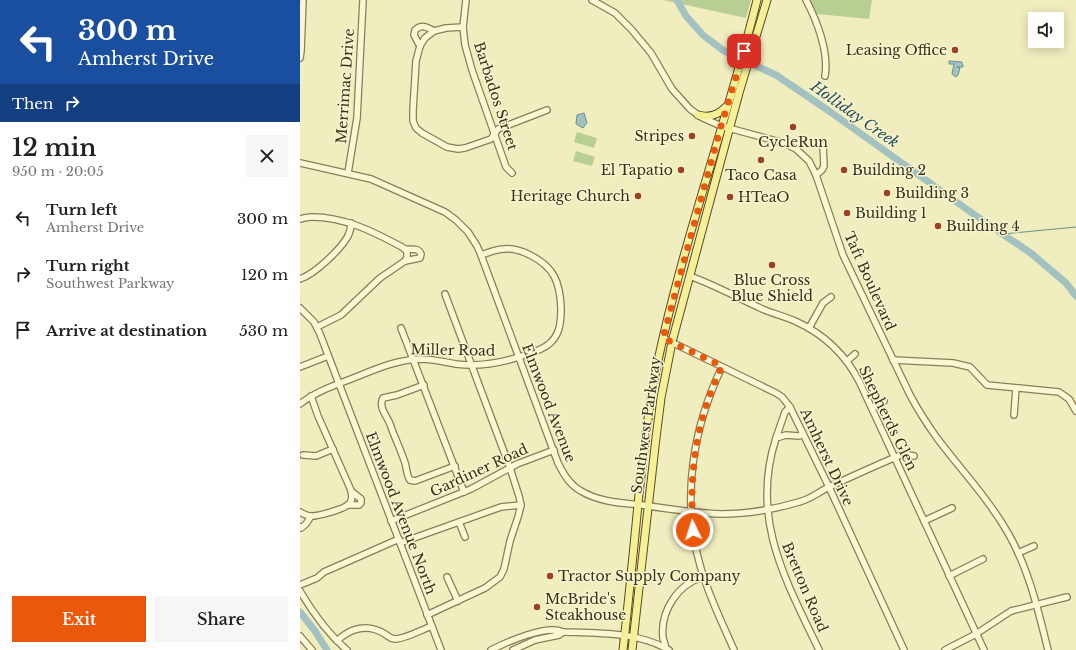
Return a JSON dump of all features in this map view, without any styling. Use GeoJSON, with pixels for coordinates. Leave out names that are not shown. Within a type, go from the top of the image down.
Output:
{"type":"FeatureCollection","features":[{"type":"Feature","properties":{"kind":"main road","name":"Southwest Parkway"},"geometry":{"type":"LineString","coordinates":[[751,39],[757,0]]}},
{"type":"Feature","properties":{"kind":"main road","name":"Southwest Parkway"},"geometry":{"type":"LineString","coordinates":[[632,650],[656,438],[663,387],[672,342],[730,128],[736,92],[751,39],[767,0]]}},
{"type":"Feature","properties":{"kind":"main road","name":"Southwest Parkway"},"geometry":{"type":"LineString","coordinates":[[623,650],[645,437],[653,386],[663,338],[721,126],[728,105],[736,92]]}},
{"type":"Feature","properties":{"kind":"main road"},"geometry":{"type":"LineString","coordinates":[[698,115],[713,116],[720,113],[728,105]]}},
{"type":"Feature","properties":{"kind":"main road"},"geometry":{"type":"LineString","coordinates":[[703,194],[712,195]]}},
{"type":"Feature","properties":{"kind":"main road"},"geometry":{"type":"LineString","coordinates":[[653,386],[663,387]]}},
{"type":"Feature","properties":{"kind":"street"},"geometry":{"type":"LineString","coordinates":[[300,58],[303,0]]}},
{"type":"Feature","properties":{"kind":"street","name":"Merrimac Drive"},"geometry":{"type":"LineString","coordinates":[[348,173],[357,118],[363,0]]}},
{"type":"Feature","properties":{"kind":"street","name":"Barbados Street"},"geometry":{"type":"LineString","coordinates":[[466,0],[463,27],[465,45],[472,70],[506,167],[512,173]]}},
{"type":"Feature","properties":{"kind":"street","name":"Taft Boulevard"},"geometry":{"type":"LineString","coordinates":[[592,0],[614,13],[631,28],[651,53],[672,89],[682,102],[698,115],[721,126],[784,143],[796,149],[809,161],[816,175],[843,256],[910,395],[939,440],[986,498],[1008,532],[1018,553],[1036,605],[1048,650]]}},
{"type":"Feature","properties":{"kind":"street"},"geometry":{"type":"LineString","coordinates":[[806,0],[820,33],[825,57],[825,76]]}},
{"type":"Feature","properties":{"kind":"street"},"geometry":{"type":"LineString","coordinates":[[420,46],[414,35],[418,26],[424,26],[434,32]]}},
{"type":"Feature","properties":{"kind":"street"},"geometry":{"type":"LineString","coordinates":[[463,27],[446,28],[434,32],[424,38],[420,46],[416,61],[413,110],[413,121],[416,128],[447,147],[458,149],[491,139],[498,129],[546,110]]}},
{"type":"Feature","properties":{"kind":"street"},"geometry":{"type":"LineString","coordinates":[[816,175],[824,166],[823,145]]}},
{"type":"Feature","properties":{"kind":"street","name":"Elmwood Avenue"},"geometry":{"type":"LineString","coordinates":[[300,163],[348,173],[379,182],[450,216],[468,232],[477,246],[518,357],[564,474],[573,485],[582,492],[608,501],[723,514],[737,513],[768,509],[799,502],[811,498],[829,487],[895,457],[903,454],[914,456]]}},
{"type":"Feature","properties":{"kind":"street"},"geometry":{"type":"LineString","coordinates":[[300,219],[319,217],[360,226],[405,249],[420,250],[421,254],[420,258],[405,261],[380,278],[341,315],[317,327]]}},
{"type":"Feature","properties":{"kind":"street"},"geometry":{"type":"LineString","coordinates":[[300,278],[310,274],[339,248],[349,234],[351,224]]}},
{"type":"Feature","properties":{"kind":"street"},"geometry":{"type":"LineString","coordinates":[[405,249],[407,254],[405,261]]}},
{"type":"Feature","properties":{"kind":"street","name":"Miller Road"},"geometry":{"type":"LineString","coordinates":[[300,404],[311,396],[386,365],[414,360],[433,360],[471,365],[495,364],[542,349],[555,339],[560,322],[559,288],[555,276],[544,263],[524,251],[512,249],[502,249],[480,255]]}},
{"type":"Feature","properties":{"kind":"street","name":"Shepherds Glen"},"geometry":{"type":"LineString","coordinates":[[690,276],[720,288],[769,312],[809,328],[827,341],[847,361],[858,379],[872,408],[984,650]]}},
{"type":"Feature","properties":{"kind":"street"},"geometry":{"type":"LineString","coordinates":[[427,615],[485,588],[500,577],[504,569],[510,541],[521,505],[510,468],[445,294]]}},
{"type":"Feature","properties":{"kind":"street"},"geometry":{"type":"LineString","coordinates":[[809,328],[824,303],[831,297]]}},
{"type":"Feature","properties":{"kind":"street","name":"Elmwood Avenue North"},"geometry":{"type":"LineString","coordinates":[[300,308],[311,318],[317,327],[441,650]]}},
{"type":"Feature","properties":{"kind":"street"},"geometry":{"type":"LineString","coordinates":[[401,328],[464,492]]}},
{"type":"Feature","properties":{"kind":"street","name":"Amherst Drive"},"geometry":{"type":"LineString","coordinates":[[663,338],[776,393],[782,397],[790,407],[829,487],[904,650]]}},
{"type":"Feature","properties":{"kind":"street"},"geometry":{"type":"LineString","coordinates":[[847,361],[855,354]]}},
{"type":"Feature","properties":{"kind":"street"},"geometry":{"type":"LineString","coordinates":[[300,367],[328,356]]}},
{"type":"Feature","properties":{"kind":"street"},"geometry":{"type":"LineString","coordinates":[[893,360],[953,363],[970,367],[987,385],[1059,392],[1069,399],[1076,411]]}},
{"type":"Feature","properties":{"kind":"street"},"geometry":{"type":"LineString","coordinates":[[722,366],[702,416],[697,437],[694,458],[692,511],[695,542],[703,577],[734,650]]}},
{"type":"Feature","properties":{"kind":"street"},"geometry":{"type":"LineString","coordinates":[[424,385],[397,395],[383,398],[381,404],[382,410],[388,419],[405,461],[407,474],[410,480],[415,481],[455,466]]}},
{"type":"Feature","properties":{"kind":"street"},"geometry":{"type":"LineString","coordinates":[[1014,415],[1016,388]]}},
{"type":"Feature","properties":{"kind":"street"},"geometry":{"type":"LineString","coordinates":[[311,396],[352,492],[352,497],[348,505]]}},
{"type":"Feature","properties":{"kind":"street"},"geometry":{"type":"LineString","coordinates":[[872,408],[884,401]]}},
{"type":"Feature","properties":{"kind":"street","name":"Bretton Road"},"geometry":{"type":"LineString","coordinates":[[790,407],[785,412],[770,460],[767,489],[770,529],[776,554],[819,650]]}},
{"type":"Feature","properties":{"kind":"street"},"geometry":{"type":"LineString","coordinates":[[776,438],[786,435],[799,436],[803,434]]}},
{"type":"Feature","properties":{"kind":"street"},"geometry":{"type":"LineString","coordinates":[[303,455],[316,456],[333,449]]}},
{"type":"Feature","properties":{"kind":"street","name":"Gardiner Road"},"geometry":{"type":"LineString","coordinates":[[392,520],[464,492],[487,482],[527,460],[554,450]]}},
{"type":"Feature","properties":{"kind":"street"},"geometry":{"type":"LineString","coordinates":[[300,512],[311,516],[323,514],[348,505],[359,505],[361,503],[361,499],[352,492]]}},
{"type":"Feature","properties":{"kind":"street"},"geometry":{"type":"LineString","coordinates":[[300,585],[317,578],[324,572],[400,541],[501,507],[521,505]]}},
{"type":"Feature","properties":{"kind":"street"},"geometry":{"type":"LineString","coordinates":[[924,521],[952,508]]}},
{"type":"Feature","properties":{"kind":"street"},"geometry":{"type":"LineString","coordinates":[[300,527],[302,528],[306,524],[311,516]]}},
{"type":"Feature","properties":{"kind":"street"},"geometry":{"type":"LineString","coordinates":[[459,522],[465,537]]}},
{"type":"Feature","properties":{"kind":"street"},"geometry":{"type":"LineString","coordinates":[[1018,553],[1034,546]]}},
{"type":"Feature","properties":{"kind":"street"},"geometry":{"type":"LineString","coordinates":[[949,576],[983,559]]}},
{"type":"Feature","properties":{"kind":"street"},"geometry":{"type":"LineString","coordinates":[[447,577],[458,601]]}},
{"type":"Feature","properties":{"kind":"street"},"geometry":{"type":"LineString","coordinates":[[667,650],[663,638],[668,608],[674,598],[685,586],[691,581],[703,577]]}},
{"type":"Feature","properties":{"kind":"street"},"geometry":{"type":"LineString","coordinates":[[300,592],[322,624],[337,642],[347,650]]}},
{"type":"Feature","properties":{"kind":"street"},"geometry":{"type":"LineString","coordinates":[[945,650],[976,634],[1010,612],[1067,597]]}},
{"type":"Feature","properties":{"kind":"street"},"geometry":{"type":"LineString","coordinates":[[337,642],[344,635],[358,628],[372,628],[396,639],[432,626]]}},
{"type":"Feature","properties":{"kind":"street"},"geometry":{"type":"LineString","coordinates":[[491,650],[505,643],[532,634],[559,630],[563,632],[592,632],[644,638],[657,643],[667,650]]}},
{"type":"Feature","properties":{"kind":"street"},"geometry":{"type":"LineString","coordinates":[[514,650],[526,644],[563,632]]}},
{"type":"Feature","properties":{"kind":"street"},"geometry":{"type":"LineString","coordinates":[[300,636],[312,650]]}},
{"type":"Feature","properties":{"kind":"green space"},"geometry":{"type":"Polygon","coordinates":[[[663,0],[751,0],[746,18],[663,0]]]}},
{"type":"Feature","properties":{"kind":"green space"},"geometry":{"type":"Polygon","coordinates":[[[810,0],[872,0],[869,19],[817,14],[810,0]]]}},
{"type":"Feature","properties":{"kind":"green space"},"geometry":{"type":"Polygon","coordinates":[[[577,132],[597,138],[594,148],[574,142],[577,132]]]}},
{"type":"Feature","properties":{"kind":"green space"},"geometry":{"type":"Polygon","coordinates":[[[576,151],[595,157],[592,166],[573,161],[576,151]]]}},
{"type":"Feature","properties":{"kind":"water"},"geometry":{"type":"Polygon","coordinates":[[[949,61],[962,62],[963,67],[957,67],[960,68],[956,77],[952,74],[954,64],[949,64],[949,61]]]}},
{"type":"Feature","properties":{"kind":"water"},"geometry":{"type":"Polygon","coordinates":[[[584,113],[587,123],[583,128],[576,124],[577,115],[584,113]]]}},
{"type":"Feature","properties":{"kind":"waterway","name":"Holliday Creek"},"geometry":{"type":"LineString","coordinates":[[677,0],[686,16],[703,35],[724,51],[776,75],[829,111],[1032,254],[1066,283],[1076,296]]}},
{"type":"Feature","properties":{"kind":"waterway"},"geometry":{"type":"LineString","coordinates":[[1003,234],[1076,227]]}},
{"type":"Feature","properties":{"kind":"waterway"},"geometry":{"type":"LineString","coordinates":[[300,612],[315,631],[327,650]]}},
{"type":"Feature","properties":{"kind":"place","name":"Leasing Office"},"geometry":{"type":"Point","coordinates":[955,50]}},
{"type":"Feature","properties":{"kind":"place","name":"CycleRun"},"geometry":{"type":"Point","coordinates":[793,127]}},
{"type":"Feature","properties":{"kind":"place","name":"Stripes"},"geometry":{"type":"Point","coordinates":[692,136]}},
{"type":"Feature","properties":{"kind":"place","name":"Taco Casa"},"geometry":{"type":"Point","coordinates":[761,160]}},
{"type":"Feature","properties":{"kind":"place","name":"El Tapatio"},"geometry":{"type":"Point","coordinates":[681,170]}},
{"type":"Feature","properties":{"kind":"place","name":"Building 2"},"geometry":{"type":"Point","coordinates":[844,170]}},
{"type":"Feature","properties":{"kind":"place","name":"Building 3"},"geometry":{"type":"Point","coordinates":[887,193]}},
{"type":"Feature","properties":{"kind":"place","name":"Heritage Church"},"geometry":{"type":"Point","coordinates":[638,196]}},
{"type":"Feature","properties":{"kind":"place","name":"HTeaO"},"geometry":{"type":"Point","coordinates":[730,197]}},
{"type":"Feature","properties":{"kind":"place","name":"Building 1"},"geometry":{"type":"Point","coordinates":[847,213]}},
{"type":"Feature","properties":{"kind":"place","name":"Building 4"},"geometry":{"type":"Point","coordinates":[938,226]}},
{"type":"Feature","properties":{"kind":"place","name":"Blue Cross Blue Shield"},"geometry":{"type":"Point","coordinates":[772,265]}},
{"type":"Feature","properties":{"kind":"place","name":"Tractor Supply Company"},"geometry":{"type":"Point","coordinates":[550,576]}},
{"type":"Feature","properties":{"kind":"place","name":"McBride's Steakhouse"},"geometry":{"type":"Point","coordinates":[537,607]}},
{"type":"Feature","properties":{"kind":"route"},"geometry":{"type":"LineString","coordinates":[[693,530],[692,487],[695,447],[702,416],[722,366],[663,338],[721,126],[744,51]]}}]}
